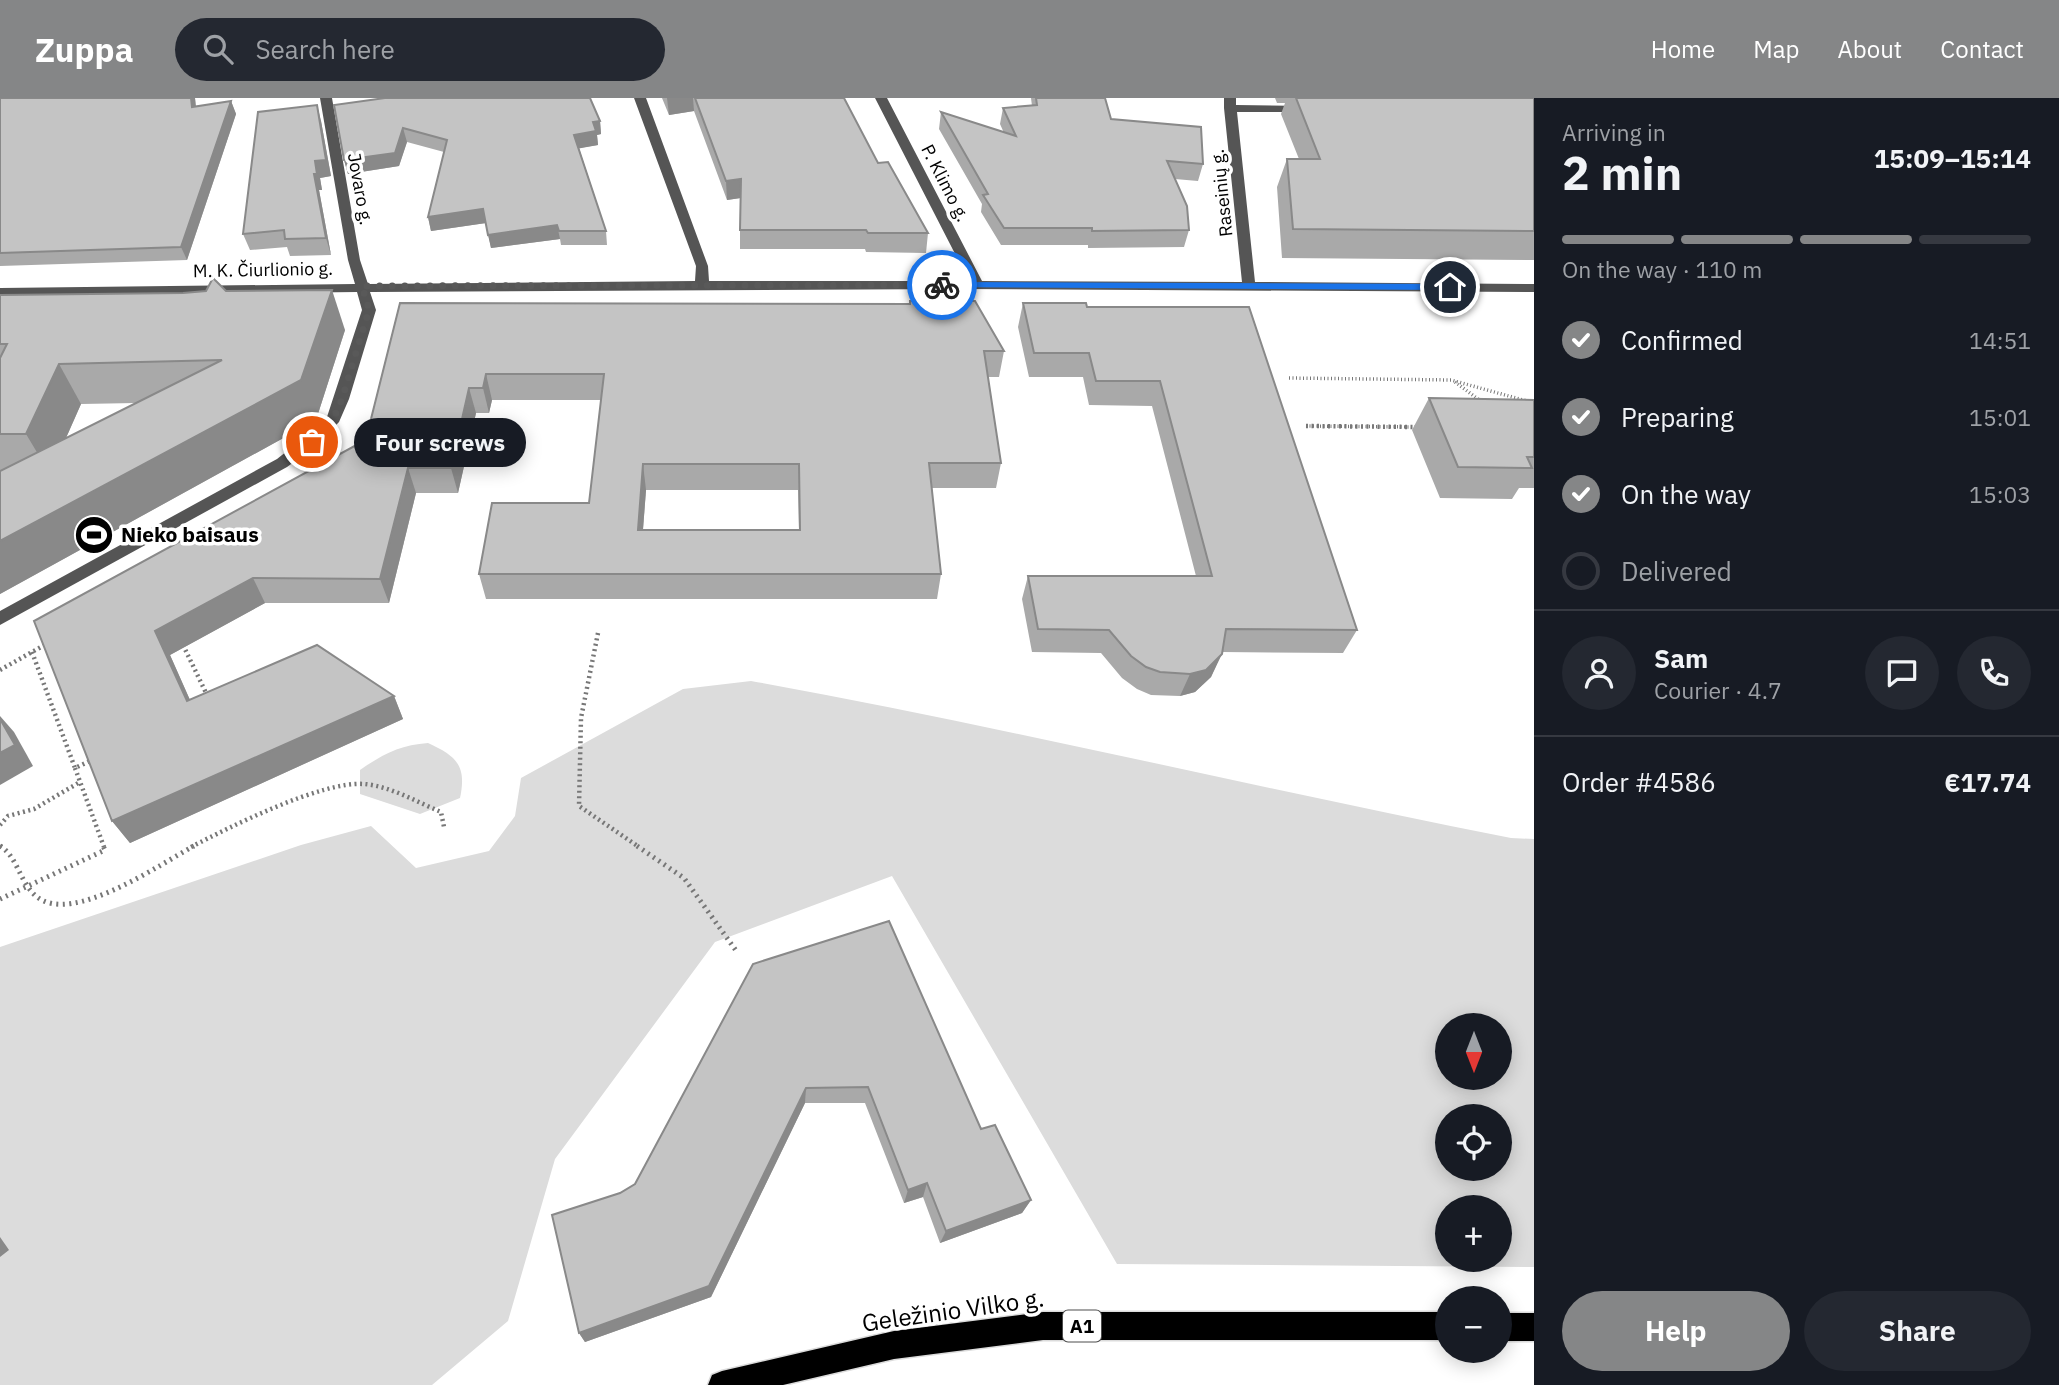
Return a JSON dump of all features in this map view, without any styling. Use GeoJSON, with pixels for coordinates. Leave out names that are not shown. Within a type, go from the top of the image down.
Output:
{"type":"FeatureCollection","features":[{"type":"Feature","properties":{"kind":"highway","name":"Geležinio Vilko g."},"geometry":{"type":"LineString","coordinates":[[722,1385],[894,1345],[1043,1326],[1435,1326]]}},
{"type":"Feature","properties":{"kind":"highway"},"geometry":{"type":"LineString","coordinates":[[1512,1327],[1534,1327]]}},
{"type":"Feature","properties":{"kind":"street","name":"Jovaro g."},"geometry":{"type":"LineString","coordinates":[[0,619],[271,470],[312,442],[332,422],[342,399],[369,310],[354,260],[326,98]]}},
{"type":"Feature","properties":{"kind":"street"},"geometry":{"type":"LineString","coordinates":[[639,98],[702,266],[702,286]]}},
{"type":"Feature","properties":{"kind":"street","name":"P. Klimo g."},"geometry":{"type":"LineString","coordinates":[[881,98],[978,285]]}},
{"type":"Feature","properties":{"kind":"street"},"geometry":{"type":"LineString","coordinates":[[1230,103],[1319,109]]}},
{"type":"Feature","properties":{"kind":"street","name":"Raseinių g."},"geometry":{"type":"LineString","coordinates":[[1230,103],[1250,285]]}},
{"type":"Feature","properties":{"kind":"street","name":"M. K. Čiurlionio g."},"geometry":{"type":"LineString","coordinates":[[0,292],[362,286],[1250,285],[1534,288]]}},
{"type":"Feature","properties":{"kind":"path"},"geometry":{"type":"LineString","coordinates":[[1289,378],[1451,380],[1534,403]]}},
{"type":"Feature","properties":{"kind":"path"},"geometry":{"type":"LineString","coordinates":[[1451,380],[1485,404]]}},
{"type":"Feature","properties":{"kind":"path"},"geometry":{"type":"LineString","coordinates":[[1306,426],[1425,427]]}},
{"type":"Feature","properties":{"kind":"path"},"geometry":{"type":"LineString","coordinates":[[598,633],[581,718],[579,806],[684,878],[737,952]]}},
{"type":"Feature","properties":{"kind":"path"},"geometry":{"type":"LineString","coordinates":[[0,670],[56,638]]}},
{"type":"Feature","properties":{"kind":"path"},"geometry":{"type":"LineString","coordinates":[[183,644],[212,705]]}},
{"type":"Feature","properties":{"kind":"path"},"geometry":{"type":"LineString","coordinates":[[0,900],[105,850],[32,652]]}},
{"type":"Feature","properties":{"kind":"path"},"geometry":{"type":"LineString","coordinates":[[75,768],[100,757]]}},
{"type":"Feature","properties":{"kind":"path"},"geometry":{"type":"LineString","coordinates":[[0,825],[8,816],[34,809],[80,782]]}},
{"type":"Feature","properties":{"kind":"path"},"geometry":{"type":"LineString","coordinates":[[0,846],[11,853],[14,867],[38,900],[57,905],[87,899],[132,879],[237,824],[311,797],[364,784],[441,813],[444,827]]}},
{"type":"Feature","properties":{"kind":"shaded area"},"geometry":{"type":"Polygon","coordinates":[[[751,681],[941,718],[1511,838],[1534,839],[1534,1267],[1512,1267],[1512,1195],[1435,1195],[1435,1266],[1117,1264],[892,876],[715,942],[555,1159],[508,1321],[432,1385],[0,1385],[0,947],[301,845],[371,826],[416,868],[489,851],[515,816],[521,778],[683,689],[751,681]]]}},
{"type":"Feature","properties":{"kind":"shaded area"},"geometry":{"type":"Polygon","coordinates":[[[428,743],[446,752],[457,763],[462,777],[460,798],[420,814],[360,794],[360,770],[392,751],[428,743]]]}},
{"type":"Feature","properties":{"kind":"building"},"geometry":{"type":"Polygon","coordinates":[[[0,98],[191,98],[192,107],[231,101],[181,247],[0,253],[0,98]]]}},
{"type":"Feature","properties":{"kind":"building"},"geometry":{"type":"Polygon","coordinates":[[[385,98],[590,98],[600,121],[593,122],[596,131],[574,135],[606,231],[559,231],[557,225],[488,235],[483,209],[428,217],[447,140],[403,128],[395,153],[344,160],[334,105],[385,98]]]}},
{"type":"Feature","properties":{"kind":"building"},"geometry":{"type":"Polygon","coordinates":[[[695,98],[844,98],[878,163],[888,162],[928,233],[740,230],[741,179],[726,181],[695,98]]]}},
{"type":"Feature","properties":{"kind":"building"},"geometry":{"type":"Polygon","coordinates":[[[1036,98],[1105,98],[1111,119],[1201,127],[1203,164],[1167,161],[1187,206],[1189,230],[1004,228],[983,195],[988,194],[941,112],[1016,136],[1003,108],[1037,105],[1036,98]]]}},
{"type":"Feature","properties":{"kind":"building"},"geometry":{"type":"Polygon","coordinates":[[[1296,98],[1534,98],[1534,231],[1293,229],[1287,159],[1320,159],[1296,98]]]}},
{"type":"Feature","properties":{"kind":"building"},"geometry":{"type":"Polygon","coordinates":[[[317,105],[326,160],[315,161],[317,174],[314,174],[326,238],[285,239],[284,230],[243,234],[258,112],[317,105]]]}},
{"type":"Feature","properties":{"kind":"building"},"geometry":{"type":"Polygon","coordinates":[[[213,278],[226,291],[332,290],[301,380],[0,541],[0,471],[222,360],[59,364],[26,434],[0,434],[0,358],[7,344],[0,344],[0,295],[183,293],[206,291],[213,278]]]}},
{"type":"Feature","properties":{"kind":"building"},"geometry":{"type":"Polygon","coordinates":[[[910,301],[975,301],[1004,351],[984,351],[1001,463],[929,463],[941,574],[479,574],[492,503],[589,503],[604,374],[486,374],[483,388],[469,388],[451,468],[408,468],[380,579],[253,578],[155,631],[187,701],[317,645],[394,696],[112,821],[34,621],[362,442],[371,419],[400,303],[910,304],[910,301]],[[643,464],[638,530],[800,530],[799,464],[643,464]]]}},
{"type":"Feature","properties":{"kind":"building"},"geometry":{"type":"Polygon","coordinates":[[[1023,303],[1086,303],[1087,307],[1249,307],[1357,630],[1226,629],[1222,654],[1206,670],[1190,674],[1160,672],[1146,667],[1131,656],[1109,630],[1038,629],[1028,576],[1212,576],[1160,381],[1096,381],[1089,353],[1034,353],[1023,303]]]}},
{"type":"Feature","properties":{"kind":"building"},"geometry":{"type":"Polygon","coordinates":[[[1429,398],[1534,400],[1534,457],[1527,457],[1532,468],[1458,467],[1429,398]]]}},
{"type":"Feature","properties":{"kind":"building"},"geometry":{"type":"Polygon","coordinates":[[[0,719],[15,745],[0,753],[0,719]]]}},
{"type":"Feature","properties":{"kind":"building"},"geometry":{"type":"Polygon","coordinates":[[[889,921],[981,1129],[995,1125],[1031,1200],[946,1231],[927,1183],[908,1190],[868,1087],[806,1088],[709,1286],[579,1333],[552,1215],[620,1193],[635,1184],[753,964],[889,921]]]}},
{"type":"Feature","properties":{"kind":"way so far"},"geometry":{"type":"LineString","coordinates":[[312,442],[332,422],[342,399],[369,310],[362,286],[942,285]]}},
{"type":"Feature","properties":{"kind":"place","name":"Four screws"},"geometry":{"type":"Point","coordinates":[312,442]}},
{"type":"Feature","properties":{"kind":"place","name":"Nieko baisaus"},"geometry":{"type":"Point","coordinates":[94,535]}},
{"type":"Feature","properties":{"kind":"route"},"geometry":{"type":"LineString","coordinates":[[942,285],[1450,287]]}}]}
